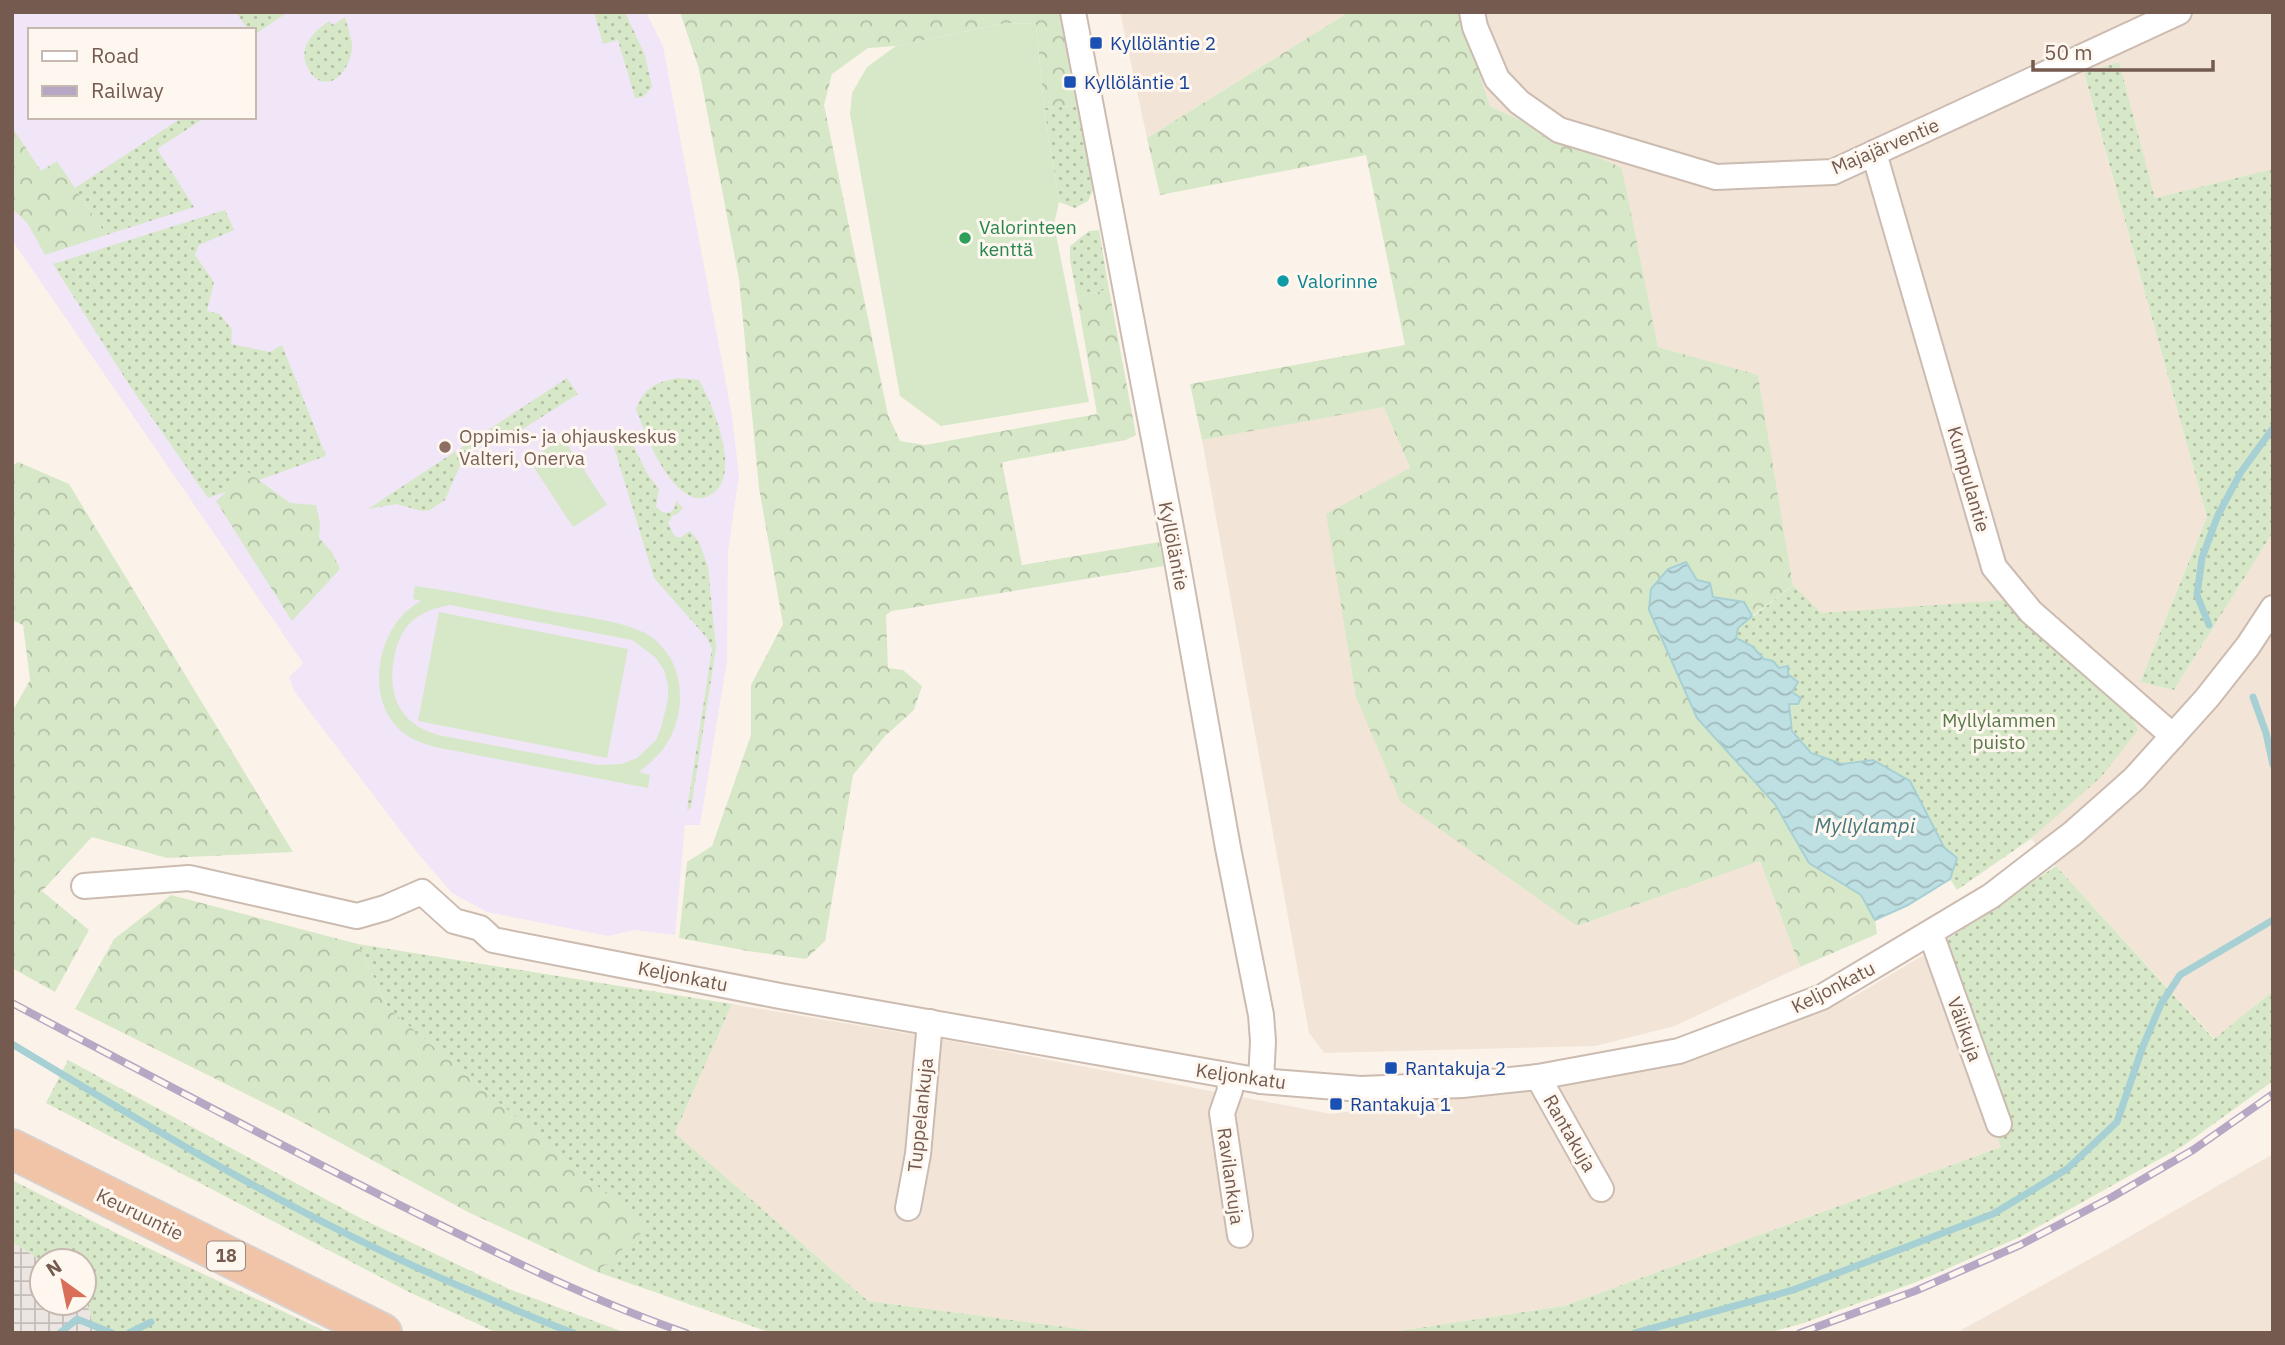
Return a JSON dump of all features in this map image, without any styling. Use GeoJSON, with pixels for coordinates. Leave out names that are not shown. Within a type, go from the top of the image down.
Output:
{"type":"FeatureCollection","features":[{"type":"Feature","properties":{"kind":"highway","name":"Keuruuntie"},"geometry":{"type":"LineString","coordinates":[[12,1149],[382,1333]]}},
{"type":"Feature","properties":{"kind":"street","name":"Kyllöläntie"},"geometry":{"type":"LineString","coordinates":[[1073,12],[1261,1015],[1261,1081]]}},
{"type":"Feature","properties":{"kind":"street","name":"Majajärventie"},"geometry":{"type":"LineString","coordinates":[[1472,12],[1475,27],[1497,79],[1519,102],[1559,130],[1716,177],[1833,172],[2179,12]]}},
{"type":"Feature","properties":{"kind":"street","name":"Kumpulantie"},"geometry":{"type":"LineString","coordinates":[[1874,153],[1994,567],[2031,612],[2173,736]]}},
{"type":"Feature","properties":{"kind":"street","name":"Keljonkatu"},"geometry":{"type":"LineString","coordinates":[[83,886],[189,878],[357,916],[385,908],[422,892],[454,922],[480,928],[493,940],[780,996],[1261,1081],[1361,1089],[1462,1085],[1538,1077],[1678,1051],[1822,997],[1991,896],[2073,834],[2134,779],[2207,698],[2248,646],[2273,608]]}},
{"type":"Feature","properties":{"kind":"street","name":"Välikuja"},"geometry":{"type":"LineString","coordinates":[[1931,934],[1999,1124]]}},
{"type":"Feature","properties":{"kind":"street","name":"Tuppelankuja"},"geometry":{"type":"LineString","coordinates":[[908,1208],[918,1154],[930,1022]]}},
{"type":"Feature","properties":{"kind":"street","name":"Ravilankuja"},"geometry":{"type":"LineString","coordinates":[[1229,1076],[1230,1090],[1222,1113],[1240,1235]]}},
{"type":"Feature","properties":{"kind":"street","name":"Rantakuja"},"geometry":{"type":"LineString","coordinates":[[1538,1077],[1601,1189]]}},
{"type":"Feature","properties":{"kind":"shaded area","name":"Oppimis- ja ohjauskeskus Valteri, Onerva"},"geometry":{"type":"Polygon","coordinates":[[[12,12],[646,12],[663,46],[732,416],[739,475],[728,552],[727,661],[700,825],[685,825],[675,935],[634,930],[608,936],[487,912],[452,893],[416,851],[294,691],[289,677],[303,663],[12,240],[12,12]]]}},
{"type":"Feature","properties":{"kind":"shaded area"},"geometry":{"type":"Polygon","coordinates":[[[1120,12],[1349,12],[1147,138],[1120,12]]]}},
{"type":"Feature","properties":{"kind":"shaded area"},"geometry":{"type":"Polygon","coordinates":[[[1460,12],[2273,12],[2273,169],[2155,198],[2119,63],[2084,74],[2207,517],[2140,682],[2174,690],[2273,532],[2273,992],[2215,1039],[1793,585],[1758,376],[1658,347],[1622,168],[1490,106],[1460,12]]]}},
{"type":"Feature","properties":{"kind":"shaded area"},"geometry":{"type":"Polygon","coordinates":[[[1384,406],[1410,468],[1577,926],[1760,861],[1800,967],[1675,1026],[1595,1046],[1324,1053],[1309,1033],[1202,440],[1384,406]]]}},
{"type":"Feature","properties":{"kind":"shaded area"},"geometry":{"type":"Polygon","coordinates":[[[1927,953],[2001,1147],[1564,1306],[1385,1333],[1111,1333],[868,1301],[675,1133],[732,1004],[946,1040],[1331,1114],[1675,1065],[1853,997],[1927,953]]]}},
{"type":"Feature","properties":{"kind":"shaded area"},"geometry":{"type":"Polygon","coordinates":[[[2273,1154],[2273,1333],[1956,1333],[2115,1245],[2273,1154]]]}},
{"type":"Feature","properties":{"kind":"shaded area"},"geometry":{"type":"Polygon","coordinates":[[[12,1242],[28,1252],[28,1317],[91,1317],[95,1331],[12,1333],[12,1242]]]}},
{"type":"Feature","properties":{"kind":"green space"},"geometry":{"type":"Polygon","coordinates":[[[236,12],[288,12],[256,34],[256,28],[247,28],[236,12]]]}},
{"type":"Feature","properties":{"kind":"green space"},"geometry":{"type":"Polygon","coordinates":[[[594,12],[625,12],[645,55],[652,87],[643,97],[635,98],[618,40],[603,44],[594,12]]]}},
{"type":"Feature","properties":{"kind":"green space"},"geometry":{"type":"Polygon","coordinates":[[[680,12],[1061,12],[1080,105],[1044,108],[1036,24],[1006,23],[896,46],[868,48],[832,74],[824,105],[888,415],[900,441],[925,445],[1097,414],[1077,297],[1109,289],[1136,435],[1126,440],[1002,462],[1022,565],[1159,542],[1164,566],[892,611],[886,615],[888,668],[903,670],[922,686],[914,710],[885,736],[853,775],[825,941],[806,959],[679,938],[687,862],[712,846],[751,735],[751,685],[783,624],[759,488],[739,279],[699,69],[680,12]]]}},
{"type":"Feature","properties":{"kind":"green space"},"geometry":{"type":"Polygon","coordinates":[[[1349,12],[1460,12],[1490,106],[1622,168],[1658,347],[1758,375],[1793,585],[1752,616],[1744,602],[1713,597],[1746,771],[1775,804],[1809,863],[1861,895],[1875,920],[1877,934],[1800,967],[1760,861],[1577,926],[1400,801],[1356,697],[1326,514],[1410,468],[1384,407],[1202,440],[1190,384],[1405,345],[1366,155],[1160,195],[1147,138],[1349,12]]]}},
{"type":"Feature","properties":{"kind":"green space"},"geometry":{"type":"Polygon","coordinates":[[[345,17],[352,44],[348,64],[334,80],[321,81],[314,77],[305,62],[305,48],[323,25],[329,21],[333,25],[345,17]]]}},
{"type":"Feature","properties":{"kind":"green space","name":"Valorinteen kenttä"},"geometry":{"type":"Polygon","coordinates":[[[1006,23],[1036,24],[1044,108],[1059,202],[1054,224],[1089,402],[941,426],[900,396],[850,114],[852,93],[867,67],[896,46],[1006,23]]]}},
{"type":"Feature","properties":{"kind":"green space"},"geometry":{"type":"Polygon","coordinates":[[[2119,62],[2155,198],[2273,169],[2273,532],[2174,690],[2140,682],[2207,517],[2084,73],[2119,62]]]}},
{"type":"Feature","properties":{"kind":"green space"},"geometry":{"type":"Polygon","coordinates":[[[1080,105],[1094,188],[1088,201],[1075,208],[1059,202],[1044,108],[1080,105]]]}},
{"type":"Feature","properties":{"kind":"green space"},"geometry":{"type":"Polygon","coordinates":[[[180,119],[203,119],[157,149],[194,207],[106,235],[75,188],[180,119]]]}},
{"type":"Feature","properties":{"kind":"green space"},"geometry":{"type":"Polygon","coordinates":[[[12,127],[41,171],[57,161],[106,235],[45,255],[28,224],[12,208],[12,127]]]}},
{"type":"Feature","properties":{"kind":"green space"},"geometry":{"type":"Polygon","coordinates":[[[225,210],[234,230],[199,245],[195,255],[214,282],[207,311],[220,314],[232,330],[231,344],[270,352],[282,345],[326,456],[208,498],[130,386],[53,264],[225,210]]]}},
{"type":"Feature","properties":{"kind":"green space"},"geometry":{"type":"Polygon","coordinates":[[[1099,230],[1109,289],[1077,297],[1070,246],[1089,231],[1099,230]]]}},
{"type":"Feature","properties":{"kind":"green space"},"geometry":{"type":"Polygon","coordinates":[[[567,378],[578,394],[515,434],[491,436],[466,452],[445,500],[430,510],[422,511],[396,504],[368,509],[567,378]]]}},
{"type":"Feature","properties":{"kind":"green space"},"geometry":{"type":"Polygon","coordinates":[[[679,378],[699,380],[722,438],[725,471],[721,485],[707,497],[692,497],[673,482],[657,458],[636,409],[643,395],[653,386],[679,378]]]}},
{"type":"Feature","properties":{"kind":"green space"},"geometry":{"type":"Polygon","coordinates":[[[563,438],[607,505],[573,527],[529,460],[563,438]]]}},
{"type":"Feature","properties":{"kind":"green space"},"geometry":{"type":"Polygon","coordinates":[[[630,439],[647,473],[659,489],[656,507],[669,513],[674,509],[676,501],[683,508],[673,515],[668,523],[675,537],[681,537],[690,531],[699,542],[708,567],[716,648],[691,808],[687,810],[712,649],[707,638],[654,578],[613,444],[630,439]]]}},
{"type":"Feature","properties":{"kind":"green space"},"geometry":{"type":"Polygon","coordinates":[[[18,462],[69,484],[293,852],[167,858],[92,837],[42,891],[89,930],[55,992],[12,968],[12,712],[30,680],[23,625],[12,620],[12,466],[18,462]]]}},
{"type":"Feature","properties":{"kind":"green space"},"geometry":{"type":"Polygon","coordinates":[[[241,467],[290,503],[316,505],[320,523],[319,538],[332,552],[340,569],[292,621],[216,501],[225,493],[241,467]]]}},
{"type":"Feature","properties":{"kind":"green space","name":"Myllylammen puisto"},"geometry":{"type":"Polygon","coordinates":[[[1793,585],[1821,613],[2007,600],[2129,711],[2138,730],[2101,777],[2029,840],[1957,890],[1950,879],[1957,858],[1944,847],[1928,814],[1873,760],[1840,763],[1815,754],[1806,747],[1793,729],[1790,717],[1792,691],[1779,668],[1752,646],[1736,638],[1738,628],[1793,585]]]}},
{"type":"Feature","properties":{"kind":"green space"},"geometry":{"type":"Polygon","coordinates":[[[415,586],[448,591],[618,623],[654,639],[671,659],[679,683],[680,701],[673,733],[663,749],[639,772],[650,775],[648,788],[435,747],[405,734],[391,720],[383,703],[379,684],[380,664],[393,627],[406,612],[421,601],[413,599],[415,586]],[[444,606],[419,616],[402,635],[392,672],[395,696],[399,707],[414,724],[438,735],[598,765],[622,764],[637,758],[656,740],[668,699],[664,670],[655,657],[632,640],[444,606]]]}},
{"type":"Feature","properties":{"kind":"green space"},"geometry":{"type":"Polygon","coordinates":[[[439,612],[628,649],[607,758],[418,721],[439,612]]]}},
{"type":"Feature","properties":{"kind":"green space"},"geometry":{"type":"Polygon","coordinates":[[[2056,866],[2214,1039],[2273,991],[2273,1081],[2183,1146],[2020,1237],[1919,1281],[1804,1323],[1768,1333],[1385,1333],[1564,1306],[2001,1147],[1927,953],[2056,866]]]}},
{"type":"Feature","properties":{"kind":"green space"},"geometry":{"type":"Polygon","coordinates":[[[171,895],[358,944],[388,1008],[647,1228],[597,1272],[468,1212],[300,1121],[75,1009],[114,939],[171,895]]]}},
{"type":"Feature","properties":{"kind":"green space"},"geometry":{"type":"Polygon","coordinates":[[[358,944],[732,1004],[675,1133],[868,1301],[1111,1333],[772,1333],[597,1272],[646,1228],[388,1008],[358,944]]]}},
{"type":"Feature","properties":{"kind":"green space"},"geometry":{"type":"Polygon","coordinates":[[[68,1060],[364,1220],[509,1289],[626,1333],[497,1333],[409,1292],[46,1103],[68,1060]]]}},
{"type":"Feature","properties":{"kind":"green space"},"geometry":{"type":"Polygon","coordinates":[[[12,1180],[114,1232],[329,1333],[92,1333],[95,1330],[91,1317],[98,1317],[98,1247],[28,1247],[28,1252],[12,1242],[12,1180]]]}},
{"type":"Feature","properties":{"kind":"water","name":"Myllylampi"},"geometry":{"type":"Polygon","coordinates":[[[1686,562],[1697,580],[1710,583],[1713,597],[1744,602],[1752,616],[1738,628],[1736,638],[1752,646],[1764,659],[1773,661],[1779,668],[1788,666],[1788,674],[1798,682],[1792,692],[1801,698],[1798,704],[1789,704],[1792,731],[1811,753],[1842,764],[1873,760],[1910,781],[1944,847],[1957,858],[1950,879],[1908,905],[1875,920],[1861,895],[1809,863],[1775,804],[1697,718],[1649,610],[1651,589],[1668,569],[1686,562]]]}},
{"type":"Feature","properties":{"kind":"waterway"},"geometry":{"type":"LineString","coordinates":[[2209,625],[2197,595],[2202,558],[2218,515],[2241,472],[2273,428]]}},
{"type":"Feature","properties":{"kind":"waterway"},"geometry":{"type":"LineString","coordinates":[[2253,697],[2266,733],[2273,765]]}},
{"type":"Feature","properties":{"kind":"waterway"},"geometry":{"type":"LineString","coordinates":[[1635,1333],[1793,1290],[1993,1214],[2067,1169],[2117,1122],[2143,1046],[2161,1004],[2180,975],[2273,920]]}},
{"type":"Feature","properties":{"kind":"waterway"},"geometry":{"type":"LineString","coordinates":[[12,1044],[180,1144],[352,1237],[411,1265],[574,1333]]}},
{"type":"Feature","properties":{"kind":"waterway"},"geometry":{"type":"LineString","coordinates":[[60,1333],[77,1319],[112,1333]]}},
{"type":"Feature","properties":{"kind":"waterway"},"geometry":{"type":"LineString","coordinates":[[129,1333],[151,1322]]}},
{"type":"Feature","properties":{"kind":"railway"},"geometry":{"type":"LineString","coordinates":[[12,1003],[483,1246],[583,1293],[686,1333]]}},
{"type":"Feature","properties":{"kind":"railway"},"geometry":{"type":"LineString","coordinates":[[1800,1333],[1915,1291],[2020,1245],[2112,1197],[2193,1150],[2273,1094]]}},
{"type":"Feature","properties":{"kind":"place","name":"Kyllöläntie 2"},"geometry":{"type":"Point","coordinates":[1096,43]}},
{"type":"Feature","properties":{"kind":"place","name":"Kyllöläntie 1"},"geometry":{"type":"Point","coordinates":[1070,82]}},
{"type":"Feature","properties":{"kind":"place","name":"Valorinteen kenttä"},"geometry":{"type":"Point","coordinates":[965,238]}},
{"type":"Feature","properties":{"kind":"place","name":"Valorinne"},"geometry":{"type":"Point","coordinates":[1283,281]}},
{"type":"Feature","properties":{"kind":"place","name":"Oppimis- ja ohjauskeskus Valteri, Onerva"},"geometry":{"type":"Point","coordinates":[445,447]}},
{"type":"Feature","properties":{"kind":"place","name":"Rantakuja 2"},"geometry":{"type":"Point","coordinates":[1391,1068]}},
{"type":"Feature","properties":{"kind":"place","name":"Rantakuja 1"},"geometry":{"type":"Point","coordinates":[1336,1104]}}]}
